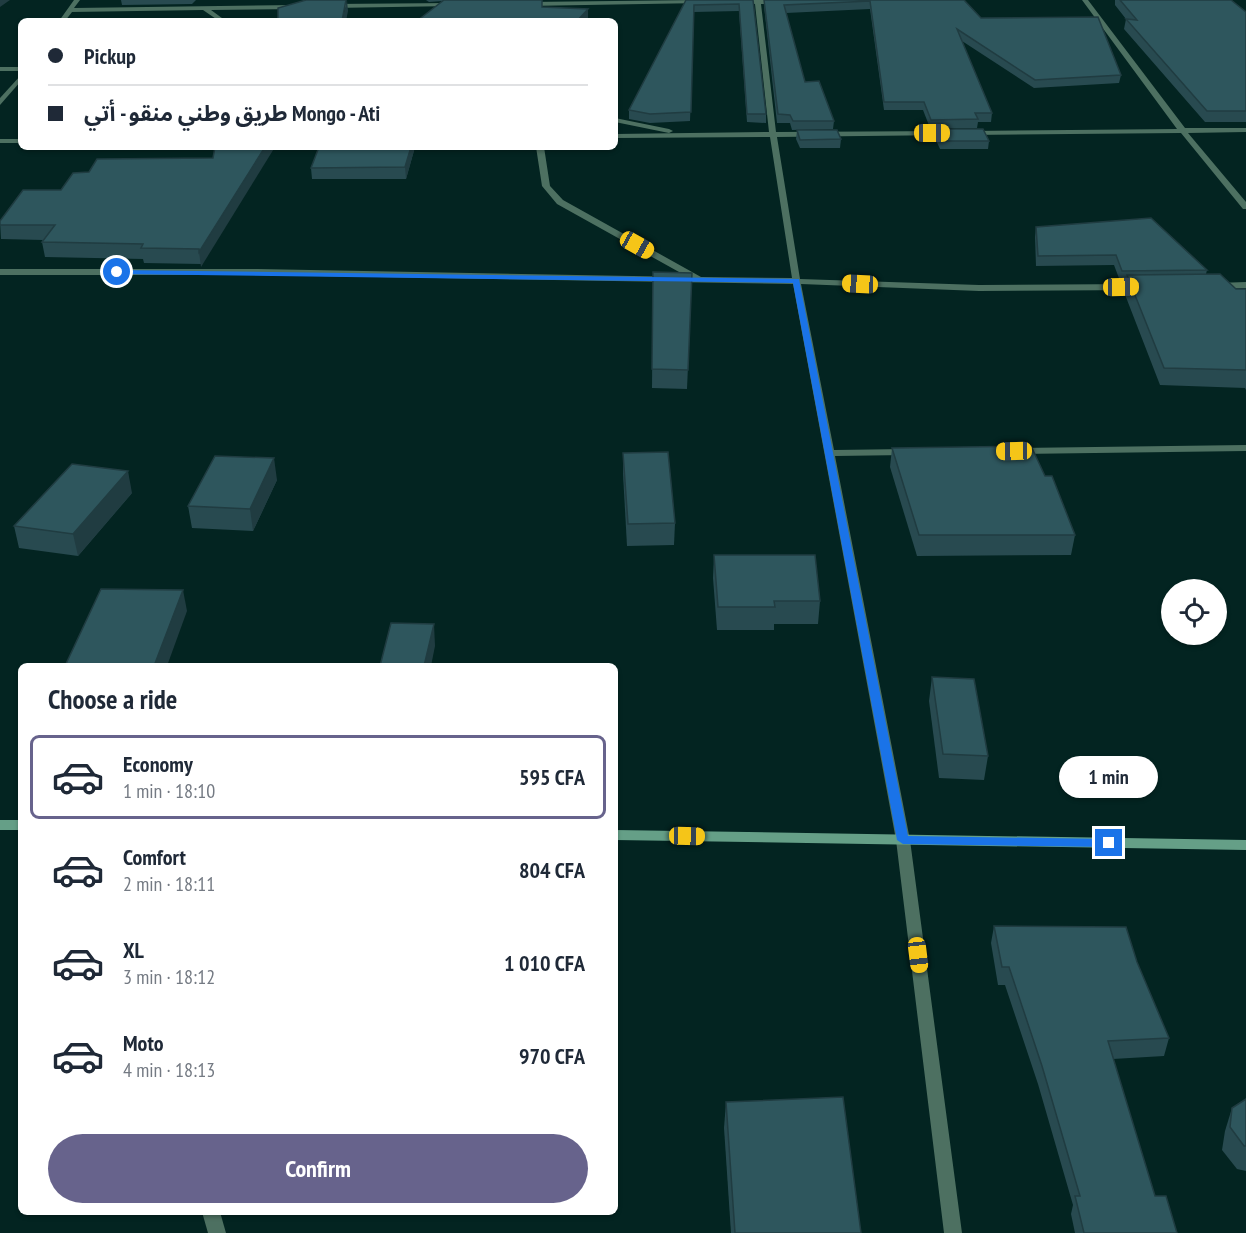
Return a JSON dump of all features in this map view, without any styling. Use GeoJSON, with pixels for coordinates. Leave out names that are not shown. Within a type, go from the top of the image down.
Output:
{"type":"FeatureCollection","features":[{"type":"Feature","properties":{"kind":"main road"},"geometry":{"type":"LineString","coordinates":[[0,825],[18,825]]}},
{"type":"Feature","properties":{"kind":"main road"},"geometry":{"type":"LineString","coordinates":[[618,835],[1246,845]]}},
{"type":"Feature","properties":{"kind":"street"},"geometry":{"type":"LineString","coordinates":[[64,18],[77,0]]}},
{"type":"Feature","properties":{"kind":"street"},"geometry":{"type":"LineString","coordinates":[[1085,0],[1183,131],[1246,207]]}},
{"type":"Feature","properties":{"kind":"street"},"geometry":{"type":"LineString","coordinates":[[758,1],[783,216],[903,840],[953,1233]]}},
{"type":"Feature","properties":{"kind":"street"},"geometry":{"type":"LineString","coordinates":[[522,4],[711,2]]}},
{"type":"Feature","properties":{"kind":"street"},"geometry":{"type":"LineString","coordinates":[[734,2],[782,2]]}},
{"type":"Feature","properties":{"kind":"street"},"geometry":{"type":"LineString","coordinates":[[70,10],[203,4],[309,6]]}},
{"type":"Feature","properties":{"kind":"street"},"geometry":{"type":"LineString","coordinates":[[203,4],[219,18]]}},
{"type":"Feature","properties":{"kind":"street"},"geometry":{"type":"LineString","coordinates":[[321,6],[462,5]]}},
{"type":"Feature","properties":{"kind":"street"},"geometry":{"type":"LineString","coordinates":[[0,69],[18,69]]}},
{"type":"Feature","properties":{"kind":"street"},"geometry":{"type":"LineString","coordinates":[[0,103],[18,81]]}},
{"type":"Feature","properties":{"kind":"street"},"geometry":{"type":"LineString","coordinates":[[618,121],[691,136]]}},
{"type":"Feature","properties":{"kind":"street"},"geometry":{"type":"LineString","coordinates":[[618,136],[1246,130]]}},
{"type":"Feature","properties":{"kind":"street"},"geometry":{"type":"LineString","coordinates":[[0,141],[18,141]]}},
{"type":"Feature","properties":{"kind":"street"},"geometry":{"type":"LineString","coordinates":[[540,150],[546,186],[560,202],[700,279]]}},
{"type":"Feature","properties":{"kind":"street"},"geometry":{"type":"LineString","coordinates":[[0,272],[258,272],[796,281],[979,288],[1155,287]]}},
{"type":"Feature","properties":{"kind":"street"},"geometry":{"type":"LineString","coordinates":[[1212,286],[1246,285]]}},
{"type":"Feature","properties":{"kind":"street"},"geometry":{"type":"LineString","coordinates":[[1008,451],[1246,448]]}},
{"type":"Feature","properties":{"kind":"street"},"geometry":{"type":"LineString","coordinates":[[829,453],[912,452]]}},
{"type":"Feature","properties":{"kind":"street"},"geometry":{"type":"LineString","coordinates":[[212,1215],[217,1233]]}},
{"type":"Feature","properties":{"kind":"building"},"geometry":{"type":"Polygon","coordinates":[[[306,0],[346,0],[343,18],[278,18],[278,8],[306,0]]]}},
{"type":"Feature","properties":{"kind":"building"},"geometry":{"type":"Polygon","coordinates":[[[444,0],[542,0],[542,7],[588,9],[580,18],[421,18],[444,0]]]}},
{"type":"Feature","properties":{"kind":"building"},"geometry":{"type":"Polygon","coordinates":[[[686,0],[753,0],[766,114],[747,114],[739,4],[694,5],[691,112],[650,114],[629,110],[686,0]]]}},
{"type":"Feature","properties":{"kind":"building"},"geometry":{"type":"Polygon","coordinates":[[[764,0],[964,0],[981,18],[1098,17],[1121,75],[1035,80],[957,29],[992,113],[975,113],[978,119],[931,120],[924,102],[884,102],[870,1],[784,5],[805,82],[819,81],[834,121],[793,121],[790,115],[778,114],[764,0]]]}},
{"type":"Feature","properties":{"kind":"building"},"geometry":{"type":"Polygon","coordinates":[[[1120,0],[1231,0],[1246,12],[1246,111],[1207,111],[1126,19],[1137,20],[1120,0]]]}},
{"type":"Feature","properties":{"kind":"building"},"geometry":{"type":"Polygon","coordinates":[[[936,129],[983,129],[989,141],[941,141],[936,129]]]}},
{"type":"Feature","properties":{"kind":"building"},"geometry":{"type":"Polygon","coordinates":[[[797,130],[837,130],[841,139],[800,140],[797,130]]]}},
{"type":"Feature","properties":{"kind":"building"},"geometry":{"type":"Polygon","coordinates":[[[214,150],[263,150],[199,252],[199,249],[141,248],[143,244],[42,242],[55,225],[0,225],[0,221],[23,190],[61,190],[73,173],[89,172],[97,159],[213,158],[214,150]]]}},
{"type":"Feature","properties":{"kind":"building"},"geometry":{"type":"Polygon","coordinates":[[[318,150],[410,150],[405,167],[311,168],[318,150]]]}},
{"type":"Feature","properties":{"kind":"building"},"geometry":{"type":"Polygon","coordinates":[[[1151,218],[1207,270],[1122,271],[1116,255],[1038,256],[1036,227],[1151,218]]]}},
{"type":"Feature","properties":{"kind":"building"},"geometry":{"type":"Polygon","coordinates":[[[653,272],[692,273],[688,370],[652,369],[653,272]]]}},
{"type":"Feature","properties":{"kind":"building"},"geometry":{"type":"Polygon","coordinates":[[[1220,274],[1236,289],[1246,289],[1246,370],[1164,368],[1127,275],[1220,274]]]}},
{"type":"Feature","properties":{"kind":"building"},"geometry":{"type":"Polygon","coordinates":[[[1031,446],[1045,476],[1052,476],[1075,535],[919,535],[892,448],[1031,446]]]}},
{"type":"Feature","properties":{"kind":"building"},"geometry":{"type":"Polygon","coordinates":[[[668,452],[675,523],[628,524],[623,453],[668,452]]]}},
{"type":"Feature","properties":{"kind":"building"},"geometry":{"type":"Polygon","coordinates":[[[215,456],[274,458],[250,509],[188,506],[215,456]]]}},
{"type":"Feature","properties":{"kind":"building"},"geometry":{"type":"Polygon","coordinates":[[[72,464],[128,471],[73,534],[14,526],[72,464]]]}},
{"type":"Feature","properties":{"kind":"building"},"geometry":{"type":"Polygon","coordinates":[[[714,555],[815,555],[820,601],[774,601],[775,607],[718,607],[714,555]]]}},
{"type":"Feature","properties":{"kind":"building"},"geometry":{"type":"Polygon","coordinates":[[[101,589],[183,590],[155,663],[66,663],[101,589]]]}},
{"type":"Feature","properties":{"kind":"building"},"geometry":{"type":"Polygon","coordinates":[[[391,623],[434,624],[425,663],[381,663],[391,623]]]}},
{"type":"Feature","properties":{"kind":"building"},"geometry":{"type":"Polygon","coordinates":[[[932,677],[974,679],[988,756],[943,754],[932,677]]]}},
{"type":"Feature","properties":{"kind":"building"},"geometry":{"type":"Polygon","coordinates":[[[994,926],[1126,927],[1137,962],[1169,1038],[1108,1041],[1155,1196],[1166,1196],[1177,1233],[1084,1233],[1075,1196],[1080,1196],[1042,1066],[1009,967],[1002,967],[994,926]]]}},
{"type":"Feature","properties":{"kind":"building"},"geometry":{"type":"Polygon","coordinates":[[[843,1097],[861,1233],[735,1233],[726,1102],[843,1097]]]}},
{"type":"Feature","properties":{"kind":"building"},"geometry":{"type":"Polygon","coordinates":[[[1246,1099],[1246,1146],[1244,1146],[1230,1127],[1232,1108],[1246,1099]]]}},
{"type":"Feature","properties":{"kind":"route"},"geometry":{"type":"LineString","coordinates":[[117,272],[258,272],[796,281],[903,840],[1109,843]]}}]}
